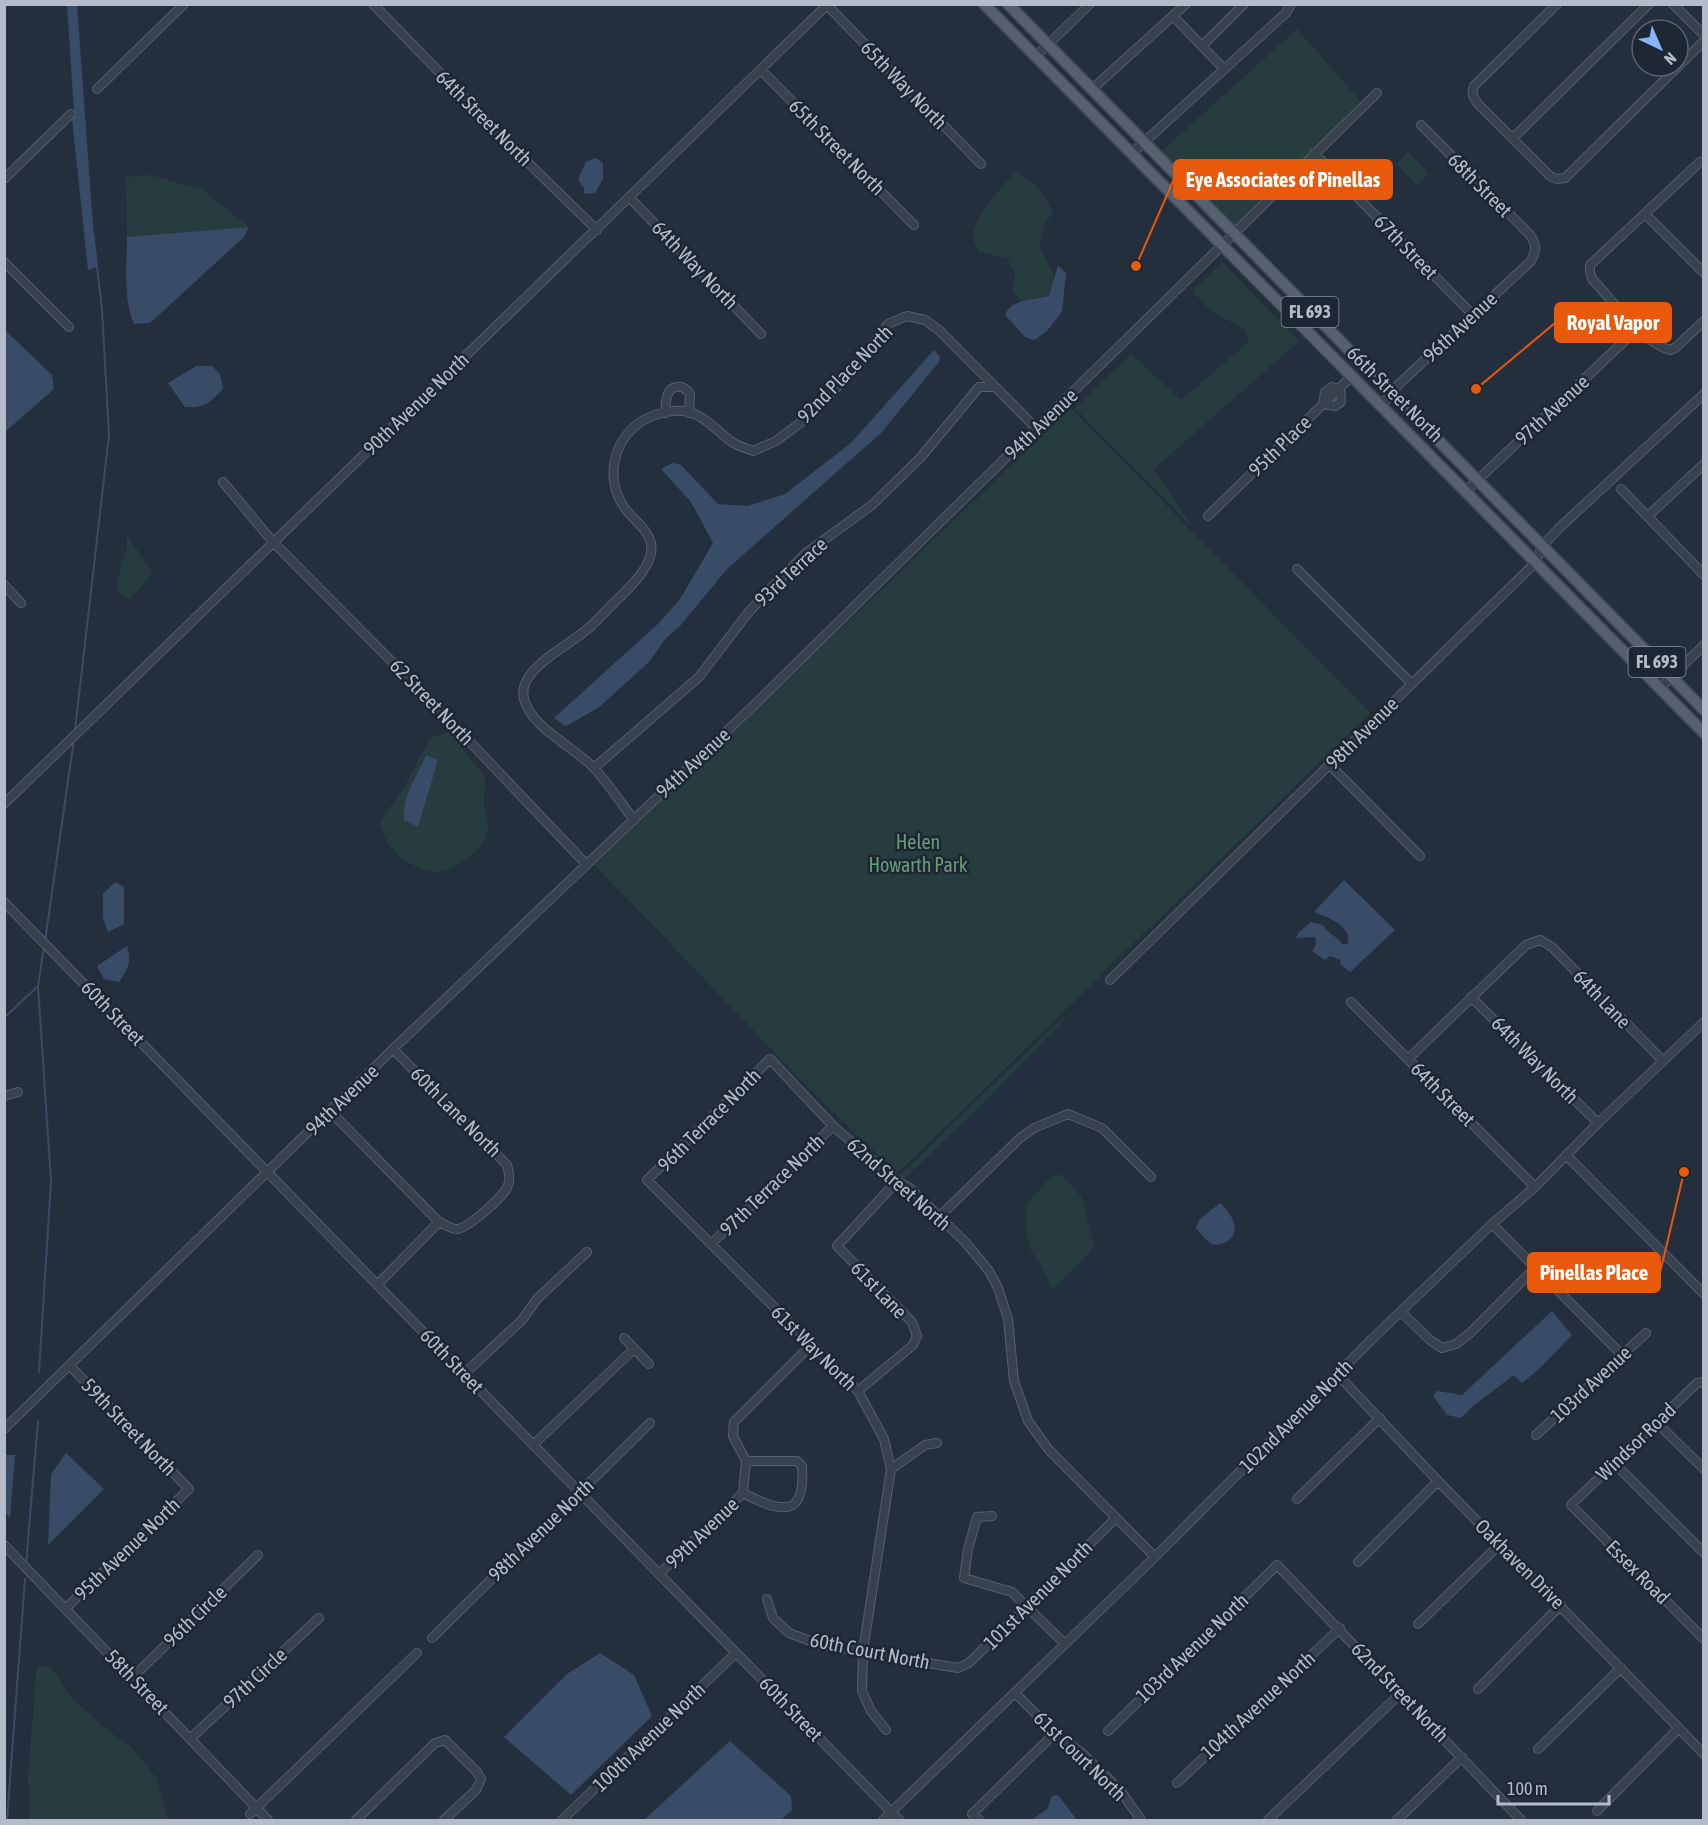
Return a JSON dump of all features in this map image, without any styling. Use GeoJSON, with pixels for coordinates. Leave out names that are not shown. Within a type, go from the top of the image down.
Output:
{"type":"FeatureCollection","features":[{"type":"Feature","properties":{"kind":"main road","name":"66th Street North"},"geometry":{"type":"LineString","coordinates":[[984,4],[1704,733]]}},
{"type":"Feature","properties":{"kind":"main road","name":"66th Street North"},"geometry":{"type":"LineString","coordinates":[[1008,4],[1704,710]]}},
{"type":"Feature","properties":{"kind":"street"},"geometry":{"type":"LineString","coordinates":[[97,89],[184,4]]}},
{"type":"Feature","properties":{"kind":"street","name":"64th Street North"},"geometry":{"type":"LineString","coordinates":[[373,4],[514,149],[597,230]]}},
{"type":"Feature","properties":{"kind":"street"},"geometry":{"type":"LineString","coordinates":[[1035,57],[1090,4]]}},
{"type":"Feature","properties":{"kind":"street"},"geometry":{"type":"LineString","coordinates":[[1091,90],[1186,4]]}},
{"type":"Feature","properties":{"kind":"street"},"geometry":{"type":"LineString","coordinates":[[1202,46],[1245,4]]}},
{"type":"Feature","properties":{"kind":"street"},"geometry":{"type":"LineString","coordinates":[[1131,153],[1286,13],[1291,4]]}},
{"type":"Feature","properties":{"kind":"street"},"geometry":{"type":"LineString","coordinates":[[1557,4],[1474,86],[1472,96],[1550,176],[1557,179],[1565,178],[1704,41]]}},
{"type":"Feature","properties":{"kind":"street"},"geometry":{"type":"LineString","coordinates":[[1513,138],[1649,4]]}},
{"type":"Feature","properties":{"kind":"street"},"geometry":{"type":"LineString","coordinates":[[1673,4],[1704,35]]}},
{"type":"Feature","properties":{"kind":"street","name":"90th Avenue North"},"geometry":{"type":"LineString","coordinates":[[4,804],[828,5]]}},
{"type":"Feature","properties":{"kind":"street","name":"65th Way North"},"geometry":{"type":"LineString","coordinates":[[828,5],[981,164]]}},
{"type":"Feature","properties":{"kind":"street"},"geometry":{"type":"LineString","coordinates":[[1173,16],[1224,69]]}},
{"type":"Feature","properties":{"kind":"street","name":"65th Street North"},"geometry":{"type":"LineString","coordinates":[[761,70],[914,225]]}},
{"type":"Feature","properties":{"kind":"street","name":"94th Avenue"},"geometry":{"type":"LineString","coordinates":[[4,1429],[393,1049],[751,708],[1377,93]]}},
{"type":"Feature","properties":{"kind":"street"},"geometry":{"type":"LineString","coordinates":[[4,179],[71,114]]}},
{"type":"Feature","properties":{"kind":"street","name":"68th Street"},"geometry":{"type":"LineString","coordinates":[[1421,125],[1530,235],[1536,247]]}},
{"type":"Feature","properties":{"kind":"street","name":"67th Street"},"geometry":{"type":"LineString","coordinates":[[1314,153],[1472,314]]}},
{"type":"Feature","properties":{"kind":"street"},"geometry":{"type":"LineString","coordinates":[[1704,161],[1700,162],[1590,265],[1592,279],[1638,328],[1660,347],[1670,350],[1704,321]]}},
{"type":"Feature","properties":{"kind":"street","name":"64th Way North"},"geometry":{"type":"LineString","coordinates":[[629,197],[761,334]]}},
{"type":"Feature","properties":{"kind":"street"},"geometry":{"type":"LineString","coordinates":[[1646,214],[1704,273]]}},
{"type":"Feature","properties":{"kind":"street","name":"96th Avenue"},"geometry":{"type":"LineString","coordinates":[[1382,406],[1399,384],[1531,261],[1536,247]]}},
{"type":"Feature","properties":{"kind":"street"},"geometry":{"type":"LineString","coordinates":[[4,262],[69,327]]}},
{"type":"Feature","properties":{"kind":"street","name":"92nd Place North"},"geometry":{"type":"LineString","coordinates":[[633,819],[594,768],[546,728],[531,713],[524,699],[525,683],[532,672],[591,626],[628,589],[650,557],[651,544],[644,529],[624,507],[612,476],[616,454],[629,432],[641,420],[682,411],[700,416],[717,427],[733,443],[753,451],[776,441],[804,420],[854,370],[888,324],[907,316],[925,320],[940,331],[1036,428]]}},
{"type":"Feature","properties":{"kind":"street","name":"97th Avenue"},"geometry":{"type":"LineString","coordinates":[[1465,492],[1638,328]]}},
{"type":"Feature","properties":{"kind":"street","name":"95th Place"},"geometry":{"type":"LineString","coordinates":[[1208,516],[1352,376]]}},
{"type":"Feature","properties":{"kind":"street"},"geometry":{"type":"LineString","coordinates":[[665,413],[668,394],[672,388],[679,386],[686,388],[690,394],[689,413]]}},
{"type":"Feature","properties":{"kind":"street","name":"93rd Terrace"},"geometry":{"type":"LineString","coordinates":[[594,768],[699,677],[747,614],[806,553],[880,497],[921,458],[979,387],[993,387]]}},
{"type":"Feature","properties":{"kind":"street","name":"98th Avenue"},"geometry":{"type":"LineString","coordinates":[[1110,980],[1535,563],[1542,547],[1608,482],[1704,394]]}},
{"type":"Feature","properties":{"kind":"street"},"geometry":{"type":"LineString","coordinates":[[1648,516],[1704,464]]}},
{"type":"Feature","properties":{"kind":"street"},"geometry":{"type":"LineString","coordinates":[[223,482],[273,543]]}},
{"type":"Feature","properties":{"kind":"street"},"geometry":{"type":"LineString","coordinates":[[1620,489],[1704,575]]}},
{"type":"Feature","properties":{"kind":"street","name":"62 Street North"},"geometry":{"type":"LineString","coordinates":[[273,543],[421,691],[587,865]]}},
{"type":"Feature","properties":{"kind":"street"},"geometry":{"type":"LineString","coordinates":[[1297,569],[1412,684]]}},
{"type":"Feature","properties":{"kind":"street"},"geometry":{"type":"LineString","coordinates":[[4,585],[21,603]]}},
{"type":"Feature","properties":{"kind":"street"},"geometry":{"type":"LineString","coordinates":[[1659,689],[1704,645]]}},
{"type":"Feature","properties":{"kind":"street"},"geometry":{"type":"LineString","coordinates":[[1330,765],[1420,856]]}},
{"type":"Feature","properties":{"kind":"street","name":"60th Street"},"geometry":{"type":"LineString","coordinates":[[4,902],[899,1821]]}},
{"type":"Feature","properties":{"kind":"street","name":"64th Lane"},"geometry":{"type":"LineString","coordinates":[[1471,997],[1526,945],[1540,940],[1552,947],[1663,1061]]}},
{"type":"Feature","properties":{"kind":"street"},"geometry":{"type":"LineString","coordinates":[[1408,1059],[1471,997]]}},
{"type":"Feature","properties":{"kind":"street","name":"64th Way North"},"geometry":{"type":"LineString","coordinates":[[1471,997],[1598,1123]]}},
{"type":"Feature","properties":{"kind":"street","name":"64th Street"},"geometry":{"type":"LineString","coordinates":[[1351,1002],[1535,1187]]}},
{"type":"Feature","properties":{"kind":"street","name":"102nd Avenue North"},"geometry":{"type":"LineString","coordinates":[[883,1821],[1155,1557],[1337,1374],[1492,1224],[1535,1187],[1704,1022]]}},
{"type":"Feature","properties":{"kind":"street","name":"60th Lane North"},"geometry":{"type":"LineString","coordinates":[[393,1049],[507,1165],[510,1179],[506,1190],[465,1227],[456,1229],[439,1222]]}},
{"type":"Feature","properties":{"kind":"street","name":"62nd Street North"},"geometry":{"type":"LineString","coordinates":[[770,1059],[833,1126],[897,1181],[910,1188],[989,1271],[998,1288],[1008,1319],[1014,1381],[1028,1421],[1049,1450],[1155,1557]]}},
{"type":"Feature","properties":{"kind":"street","name":"96th Terrace North"},"geometry":{"type":"LineString","coordinates":[[647,1180],[770,1059]]}},
{"type":"Feature","properties":{"kind":"street"},"geometry":{"type":"LineString","coordinates":[[4,1096],[18,1092]]}},
{"type":"Feature","properties":{"kind":"street"},"geometry":{"type":"LineString","coordinates":[[330,1111],[439,1222],[377,1285]]}},
{"type":"Feature","properties":{"kind":"street"},"geometry":{"type":"LineString","coordinates":[[939,1217],[1020,1138],[1034,1128],[1068,1114],[1102,1128],[1152,1177]]}},
{"type":"Feature","properties":{"kind":"street","name":"97th Terrace North"},"geometry":{"type":"LineString","coordinates":[[711,1244],[833,1126]]}},
{"type":"Feature","properties":{"kind":"street"},"geometry":{"type":"LineString","coordinates":[[1566,1155],[1704,1294]]}},
{"type":"Feature","properties":{"kind":"street","name":"61st Way North"},"geometry":{"type":"LineString","coordinates":[[647,1180],[858,1390],[884,1439],[891,1469],[863,1651],[862,1691],[871,1711],[886,1730]]}},
{"type":"Feature","properties":{"kind":"street","name":"61st Lane"},"geometry":{"type":"LineString","coordinates":[[858,1390],[913,1345],[917,1336],[912,1322],[837,1246],[897,1181]]}},
{"type":"Feature","properties":{"kind":"street"},"geometry":{"type":"LineString","coordinates":[[1492,1224],[1622,1355]]}},
{"type":"Feature","properties":{"kind":"street"},"geometry":{"type":"LineString","coordinates":[[464,1374],[522,1320],[537,1299],[587,1252]]}},
{"type":"Feature","properties":{"kind":"street"},"geometry":{"type":"LineString","coordinates":[[1401,1312],[1430,1340],[1442,1348],[1456,1344],[1469,1334],[1535,1268]]}},
{"type":"Feature","properties":{"kind":"street","name":"103rd Avenue"},"geometry":{"type":"LineString","coordinates":[[1536,1436],[1646,1333]]}},
{"type":"Feature","properties":{"kind":"street"},"geometry":{"type":"LineString","coordinates":[[624,1338],[649,1364]]}},
{"type":"Feature","properties":{"kind":"street"},"geometry":{"type":"LineString","coordinates":[[742,1493],[759,1502],[786,1509],[801,1498],[802,1466],[797,1461],[746,1461],[733,1436],[734,1422],[811,1345]]}},
{"type":"Feature","properties":{"kind":"street"},"geometry":{"type":"LineString","coordinates":[[533,1445],[634,1349]]}},
{"type":"Feature","properties":{"kind":"street","name":"59th Street North"},"geometry":{"type":"LineString","coordinates":[[70,1366],[189,1489]]}},
{"type":"Feature","properties":{"kind":"street","name":"Oakhaven Drive"},"geometry":{"type":"LineString","coordinates":[[1337,1374],[1704,1754]]}},
{"type":"Feature","properties":{"kind":"street","name":"Windsor Road"},"geometry":{"type":"LineString","coordinates":[[1571,1506],[1697,1383],[1704,1382]]}},
{"type":"Feature","properties":{"kind":"street"},"geometry":{"type":"LineString","coordinates":[[1297,1499],[1380,1418]]}},
{"type":"Feature","properties":{"kind":"street"},"geometry":{"type":"LineString","coordinates":[[1656,1422],[1704,1469]]}},
{"type":"Feature","properties":{"kind":"street","name":"98th Avenue North"},"geometry":{"type":"LineString","coordinates":[[432,1638],[651,1423]]}},
{"type":"Feature","properties":{"kind":"street"},"geometry":{"type":"LineString","coordinates":[[891,1469],[925,1445],[937,1443]]}},
{"type":"Feature","properties":{"kind":"street","name":"99th Avenue"},"geometry":{"type":"LineString","coordinates":[[659,1574],[742,1493],[746,1461]]}},
{"type":"Feature","properties":{"kind":"street"},"geometry":{"type":"LineString","coordinates":[[1614,1463],[1704,1553]]}},
{"type":"Feature","properties":{"kind":"street"},"geometry":{"type":"LineString","coordinates":[[1358,1562],[1438,1480]]}},
{"type":"Feature","properties":{"kind":"street","name":"95th Avenue North"},"geometry":{"type":"LineString","coordinates":[[66,1608],[189,1489]]}},
{"type":"Feature","properties":{"kind":"street","name":"Essex Road"},"geometry":{"type":"LineString","coordinates":[[1571,1506],[1704,1639]]}},
{"type":"Feature","properties":{"kind":"street"},"geometry":{"type":"LineString","coordinates":[[992,1516],[977,1517],[968,1549],[964,1578],[1012,1592],[1065,1644]]}},
{"type":"Feature","properties":{"kind":"street","name":"101st Avenue North"},"geometry":{"type":"LineString","coordinates":[[958,1668],[969,1663],[1028,1607],[1116,1518]]}},
{"type":"Feature","properties":{"kind":"street"},"geometry":{"type":"LineString","coordinates":[[1418,1624],[1500,1544]]}},
{"type":"Feature","properties":{"kind":"street","name":"58th Street"},"geometry":{"type":"LineString","coordinates":[[4,1545],[191,1738],[253,1810],[268,1821]]}},
{"type":"Feature","properties":{"kind":"street","name":"96th Circle"},"geometry":{"type":"LineString","coordinates":[[132,1678],[258,1555]]}},
{"type":"Feature","properties":{"kind":"street","name":"62nd Street North"},"geometry":{"type":"LineString","coordinates":[[1277,1565],[1340,1628],[1521,1821]]}},
{"type":"Feature","properties":{"kind":"street","name":"103rd Avenue North"},"geometry":{"type":"LineString","coordinates":[[1108,1731],[1277,1565]]}},
{"type":"Feature","properties":{"kind":"street","name":"60th Court North"},"geometry":{"type":"LineString","coordinates":[[767,1599],[773,1618],[789,1633],[821,1645],[958,1668]]}},
{"type":"Feature","properties":{"kind":"street"},"geometry":{"type":"LineString","coordinates":[[1478,1689],[1561,1605]]}},
{"type":"Feature","properties":{"kind":"street","name":"97th Circle"},"geometry":{"type":"LineString","coordinates":[[191,1738],[320,1618]]}},
{"type":"Feature","properties":{"kind":"street","name":"104th Avenue North"},"geometry":{"type":"LineString","coordinates":[[1177,1783],[1340,1628]]}},
{"type":"Feature","properties":{"kind":"street"},"geometry":{"type":"LineString","coordinates":[[253,1810],[417,1653]]}},
{"type":"Feature","properties":{"kind":"street","name":"100th Avenue North"},"geometry":{"type":"LineString","coordinates":[[562,1821],[736,1653]]}},
{"type":"Feature","properties":{"kind":"street"},"geometry":{"type":"LineString","coordinates":[[1538,1749],[1621,1668]]}},
{"type":"Feature","properties":{"kind":"street","name":"61st Court North"},"geometry":{"type":"LineString","coordinates":[[1015,1693],[1055,1733],[1082,1753],[1119,1789],[1141,1821]]}},
{"type":"Feature","properties":{"kind":"street"},"geometry":{"type":"LineString","coordinates":[[1268,1821],[1401,1693]]}},
{"type":"Feature","properties":{"kind":"street"},"geometry":{"type":"LineString","coordinates":[[1597,1811],[1679,1728]]}},
{"type":"Feature","properties":{"kind":"street"},"geometry":{"type":"LineString","coordinates":[[978,1821],[972,1814],[1055,1733]]}},
{"type":"Feature","properties":{"kind":"street"},"geometry":{"type":"LineString","coordinates":[[356,1821],[435,1743],[445,1740],[477,1772],[481,1779],[476,1790],[444,1821]]}},
{"type":"Feature","properties":{"kind":"street"},"geometry":{"type":"LineString","coordinates":[[1397,1821],[1462,1757]]}},
{"type":"Feature","properties":{"kind":"green space"},"geometry":{"type":"Polygon","coordinates":[[[1297,29],[1361,102],[1236,227],[1162,151],[1297,29]]]}},
{"type":"Feature","properties":{"kind":"green space"},"geometry":{"type":"Polygon","coordinates":[[[1408,152],[1429,173],[1417,185],[1396,164],[1408,152]]]}},
{"type":"Feature","properties":{"kind":"green space"},"geometry":{"type":"Polygon","coordinates":[[[1015,173],[1038,188],[1053,212],[1044,226],[1039,246],[1054,276],[1049,296],[1021,300],[1012,291],[1015,274],[1007,258],[979,252],[974,239],[978,219],[1015,173]]]}},
{"type":"Feature","properties":{"kind":"green space"},"geometry":{"type":"Polygon","coordinates":[[[150,175],[203,190],[249,227],[127,237],[126,177],[150,175]]]}},
{"type":"Feature","properties":{"kind":"green space"},"geometry":{"type":"Polygon","coordinates":[[[1222,262],[1299,341],[1154,469],[1195,530],[1075,408],[1131,354],[1181,400],[1249,342],[1243,328],[1212,312],[1192,291],[1222,262]]]}},
{"type":"Feature","properties":{"kind":"green space","name":"Helen Howarth Park"},"geometry":{"type":"Polygon","coordinates":[[[1071,408],[1370,713],[898,1173],[782,1060],[594,865],[1071,408]]]}},
{"type":"Feature","properties":{"kind":"green space"},"geometry":{"type":"Polygon","coordinates":[[[127,535],[153,573],[130,599],[116,591],[127,548],[127,535]]]}},
{"type":"Feature","properties":{"kind":"green space"},"geometry":{"type":"Polygon","coordinates":[[[449,732],[485,777],[484,805],[489,827],[485,839],[475,853],[447,870],[437,872],[421,869],[400,858],[387,842],[380,824],[405,786],[430,738],[449,732]],[[426,755],[410,789],[403,814],[418,827],[438,760],[426,755]]]}},
{"type":"Feature","properties":{"kind":"green space"},"geometry":{"type":"Polygon","coordinates":[[[1063,1017],[1065,1019],[986,1100],[903,1180],[899,1178],[835,1123],[786,1070],[844,1129],[896,1175],[900,1175],[1063,1017]]]}},
{"type":"Feature","properties":{"kind":"green space"},"geometry":{"type":"Polygon","coordinates":[[[1053,1175],[1061,1175],[1079,1194],[1095,1244],[1086,1257],[1052,1289],[1041,1264],[1031,1251],[1027,1235],[1026,1214],[1027,1203],[1053,1175]]]}},
{"type":"Feature","properties":{"kind":"green space"},"geometry":{"type":"Polygon","coordinates":[[[37,1666],[50,1666],[71,1697],[106,1729],[130,1746],[156,1777],[168,1819],[180,1820],[30,1820],[28,1776],[37,1666]]]}},
{"type":"Feature","properties":{"kind":"water"},"geometry":{"type":"Polygon","coordinates":[[[67,5],[77,5],[96,267],[88,270],[72,119],[77,114],[74,111],[67,5]]]}},
{"type":"Feature","properties":{"kind":"water"},"geometry":{"type":"Polygon","coordinates":[[[596,158],[603,163],[603,179],[595,193],[584,194],[584,188],[578,180],[586,162],[596,158]]]}},
{"type":"Feature","properties":{"kind":"water"},"geometry":{"type":"Polygon","coordinates":[[[249,227],[244,237],[150,323],[134,324],[127,293],[127,237],[249,227]]]}},
{"type":"Feature","properties":{"kind":"water"},"geometry":{"type":"Polygon","coordinates":[[[1058,265],[1066,273],[1062,312],[1046,332],[1034,340],[1025,337],[1005,315],[1013,305],[1049,296],[1058,265]]]}},
{"type":"Feature","properties":{"kind":"water"},"geometry":{"type":"Polygon","coordinates":[[[5,330],[52,375],[54,389],[5,432],[5,330]]]}},
{"type":"Feature","properties":{"kind":"water"},"geometry":{"type":"Polygon","coordinates":[[[934,350],[940,357],[939,362],[881,433],[727,569],[680,626],[666,638],[649,662],[598,708],[566,726],[554,718],[660,622],[680,599],[713,543],[691,502],[661,469],[673,463],[681,465],[718,504],[748,506],[785,494],[851,443],[934,350]]]}},
{"type":"Feature","properties":{"kind":"water"},"geometry":{"type":"Polygon","coordinates":[[[196,366],[212,366],[220,374],[223,389],[206,404],[185,407],[168,383],[196,366]]]}},
{"type":"Feature","properties":{"kind":"water"},"geometry":{"type":"Polygon","coordinates":[[[426,755],[438,760],[418,827],[404,820],[405,803],[426,755]]]}},
{"type":"Feature","properties":{"kind":"water"},"geometry":{"type":"Polygon","coordinates":[[[1344,880],[1395,930],[1350,972],[1340,964],[1341,960],[1330,956],[1325,960],[1312,951],[1316,944],[1315,937],[1296,938],[1299,932],[1311,922],[1323,925],[1342,944],[1348,944],[1348,937],[1343,927],[1314,912],[1344,880]]]}},
{"type":"Feature","properties":{"kind":"water"},"geometry":{"type":"Polygon","coordinates":[[[115,882],[124,887],[124,924],[108,932],[103,919],[103,894],[115,882]]]}},
{"type":"Feature","properties":{"kind":"water"},"geometry":{"type":"Polygon","coordinates":[[[127,946],[128,965],[119,982],[104,979],[97,966],[127,946]]]}},
{"type":"Feature","properties":{"kind":"water"},"geometry":{"type":"Polygon","coordinates":[[[1220,1203],[1232,1218],[1235,1229],[1230,1239],[1214,1245],[1196,1228],[1199,1220],[1220,1203]]]}},
{"type":"Feature","properties":{"kind":"water"},"geometry":{"type":"Polygon","coordinates":[[[1552,1311],[1572,1335],[1541,1367],[1522,1383],[1514,1375],[1461,1418],[1447,1415],[1433,1396],[1437,1391],[1462,1395],[1552,1311]]]}},
{"type":"Feature","properties":{"kind":"water"},"geometry":{"type":"Polygon","coordinates":[[[66,1453],[104,1489],[48,1545],[51,1474],[66,1453]]]}},
{"type":"Feature","properties":{"kind":"water"},"geometry":{"type":"Polygon","coordinates":[[[6,1455],[15,1455],[10,1518],[5,1512],[6,1455]]]}},
{"type":"Feature","properties":{"kind":"water"},"geometry":{"type":"Polygon","coordinates":[[[600,1653],[634,1675],[652,1716],[571,1795],[504,1737],[567,1674],[600,1653]]]}},
{"type":"Feature","properties":{"kind":"water"},"geometry":{"type":"Polygon","coordinates":[[[730,1741],[791,1796],[792,1810],[781,1820],[644,1820],[730,1741]]]}},
{"type":"Feature","properties":{"kind":"water"},"geometry":{"type":"Polygon","coordinates":[[[1058,1795],[1077,1820],[1033,1819],[1047,1809],[1052,1796],[1058,1795]]]}},
{"type":"Feature","properties":{"kind":"waterway"},"geometry":{"type":"LineString","coordinates":[[75,730],[109,435],[102,310],[93,232]]}},
{"type":"Feature","properties":{"kind":"waterway"},"geometry":{"type":"LineString","coordinates":[[45,941],[74,739]]}},
{"type":"Feature","properties":{"kind":"waterway"},"geometry":{"type":"LineString","coordinates":[[39,1372],[51,1181],[38,986],[44,947]]}},
{"type":"Feature","properties":{"kind":"waterway"},"geometry":{"type":"LineString","coordinates":[[4,1018],[37,987]]}},
{"type":"Feature","properties":{"kind":"waterway"},"geometry":{"type":"LineString","coordinates":[[26,1564],[38,1421]]}},
{"type":"Feature","properties":{"kind":"waterway"},"geometry":{"type":"LineString","coordinates":[[7,1820],[25,1579]]}},
{"type":"Feature","properties":{"kind":"place","name":"Eye Associates of Pinellas"},"geometry":{"type":"Point","coordinates":[1136,266]}},
{"type":"Feature","properties":{"kind":"place","name":"Royal Vapor"},"geometry":{"type":"Point","coordinates":[1476,389]}},
{"type":"Feature","properties":{"kind":"place","name":"Pinellas Place"},"geometry":{"type":"Point","coordinates":[1684,1172]}}]}
